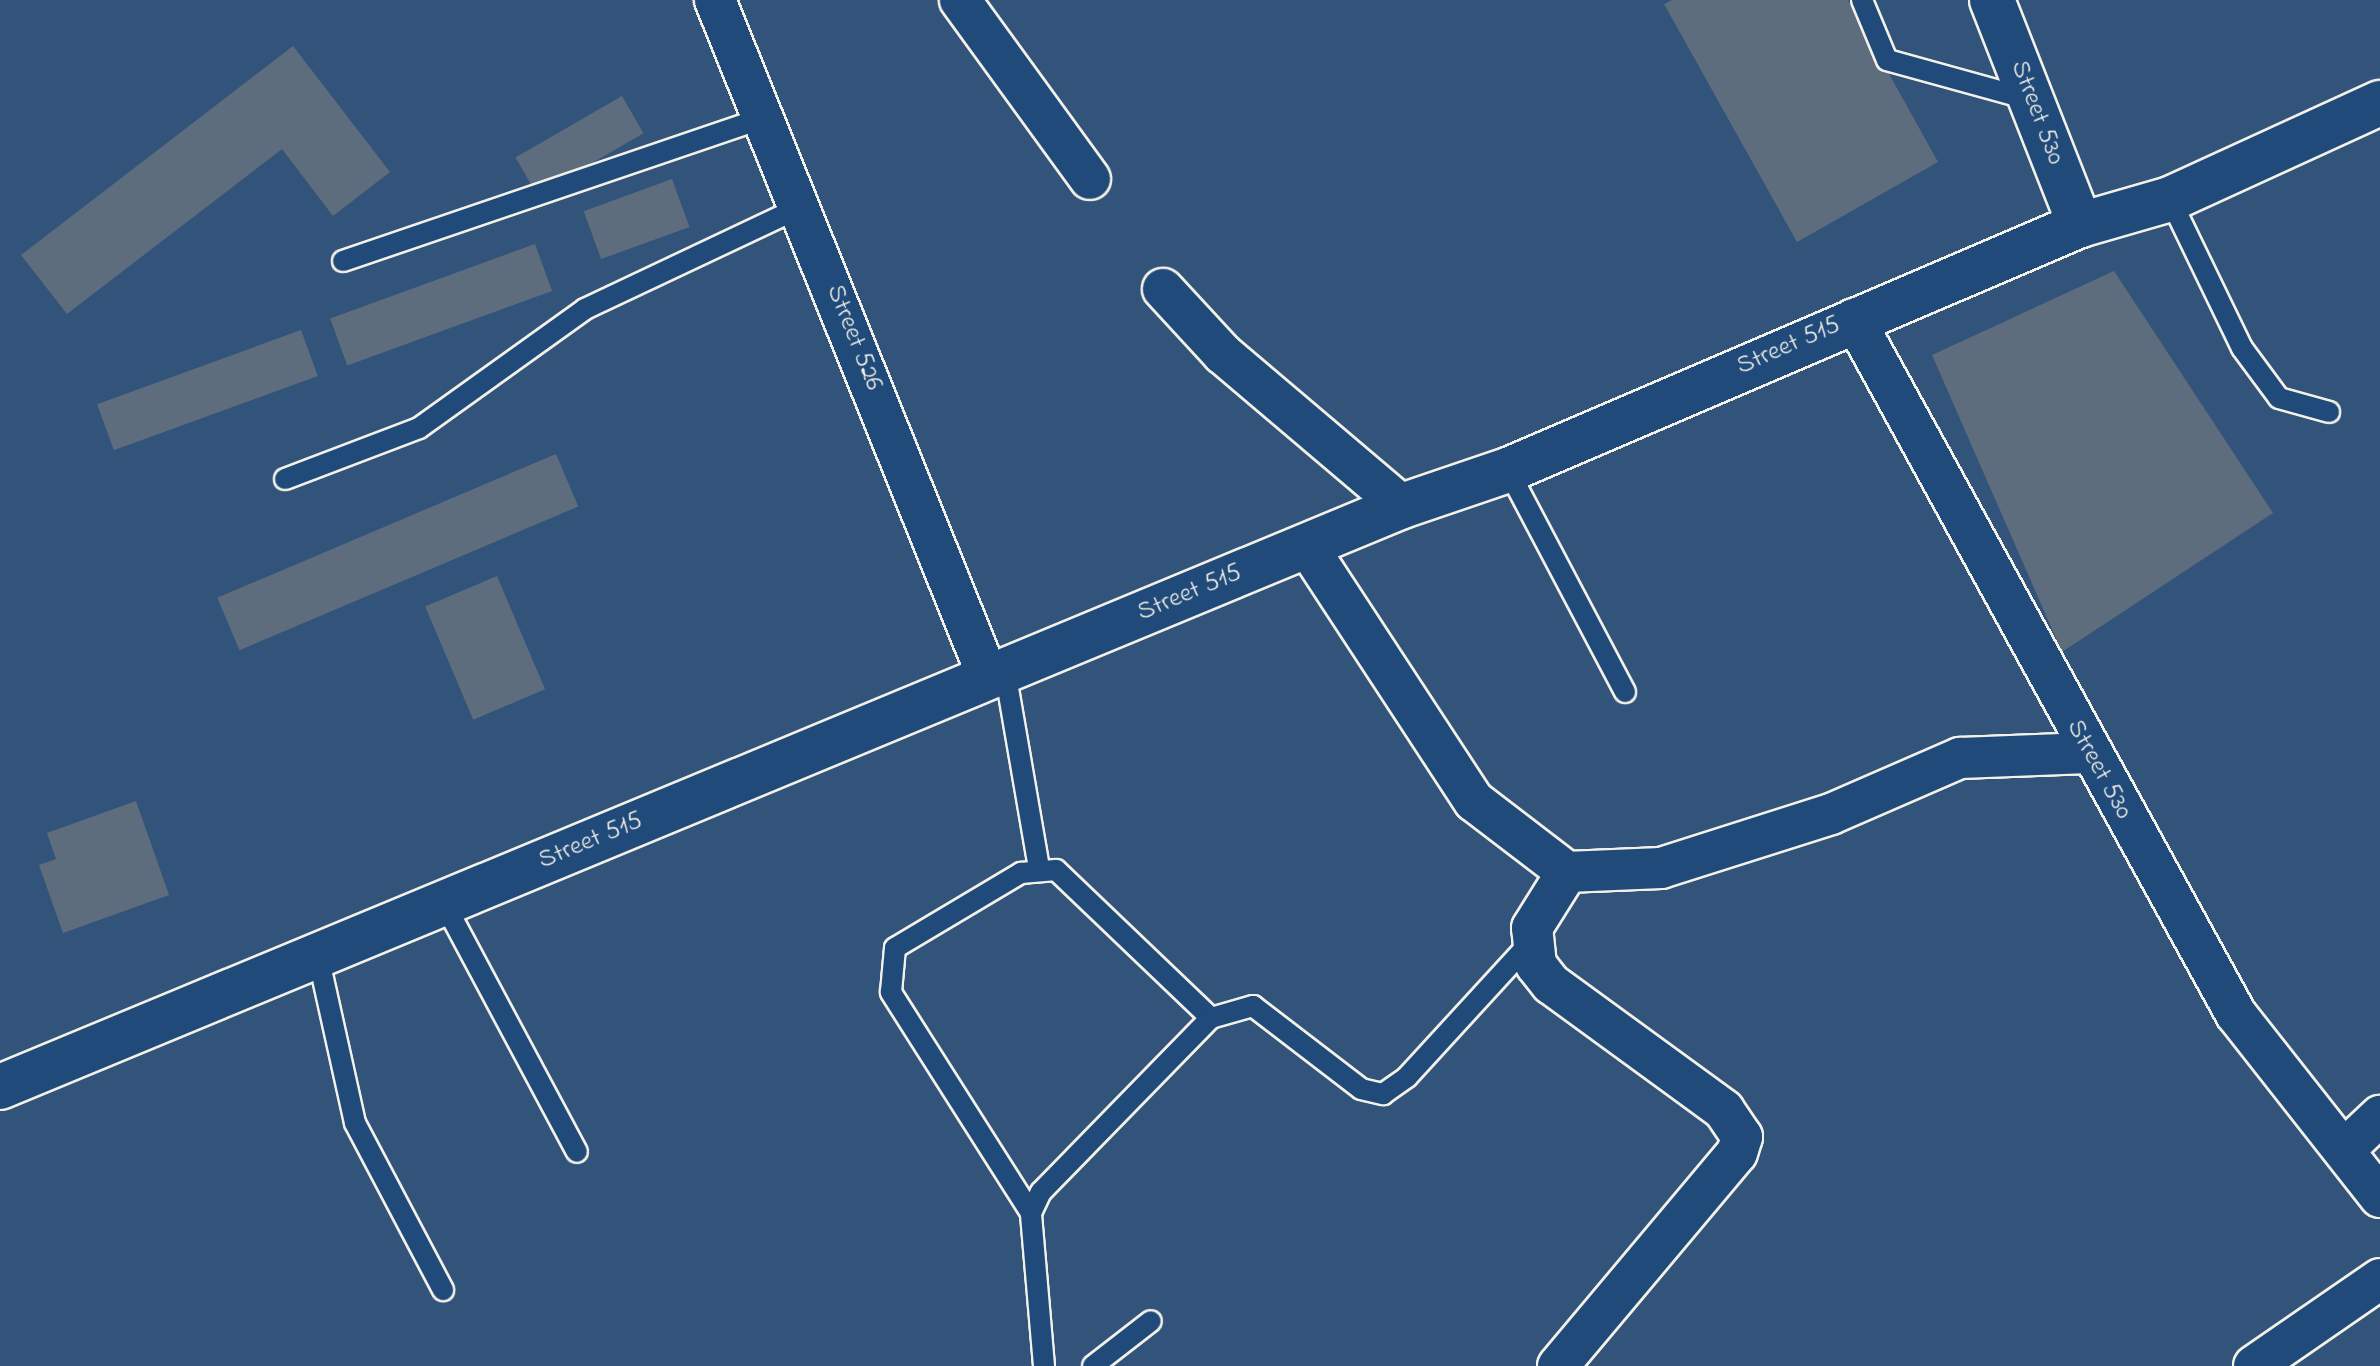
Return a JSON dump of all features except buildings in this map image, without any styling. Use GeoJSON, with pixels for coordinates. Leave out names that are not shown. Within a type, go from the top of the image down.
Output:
{"type":"FeatureCollection","features":[{"type":"Feature","properties":{"kind":"street","name":"Street 526"},"geometry":{"type":"LineString","coordinates":[[715,0],[997,674]]}},
{"type":"Feature","properties":{"kind":"street"},"geometry":{"type":"LineString","coordinates":[[960,0],[1090,179]]}},
{"type":"Feature","properties":{"kind":"street","name":"Street 530"},"geometry":{"type":"LineString","coordinates":[[1992,0],[2080,225]]}},
{"type":"Feature","properties":{"kind":"street","name":"Street 515"},"geometry":{"type":"LineString","coordinates":[[0,1087],[1402,506],[1508,470],[1854,319],[2080,225],[2170,199],[2380,103]]}},
{"type":"Feature","properties":{"kind":"street"},"geometry":{"type":"LineString","coordinates":[[1163,289],[1223,354],[1402,506]]}},
{"type":"Feature","properties":{"kind":"street","name":"Street 530"},"geometry":{"type":"LineString","coordinates":[[1854,319],[2088,753],[2236,1014],[2346,1148],[2380,1197]]}},
{"type":"Feature","properties":{"kind":"street"},"geometry":{"type":"LineString","coordinates":[[1307,546],[1474,801],[1567,872],[1661,868],[1831,814],[1960,758],[2088,753]]}},
{"type":"Feature","properties":{"kind":"street"},"geometry":{"type":"LineString","coordinates":[[1558,1366],[1737,1153],[1742,1137],[1724,1110],[1551,984],[1530,943],[1567,872]]}},
{"type":"Feature","properties":{"kind":"street"},"geometry":{"type":"LineString","coordinates":[[2346,1148],[2380,1116]]}},
{"type":"Feature","properties":{"kind":"street"},"geometry":{"type":"LineString","coordinates":[[2254,1366],[2380,1279]]}},
{"type":"Feature","properties":{"kind":"lane"},"geometry":{"type":"LineString","coordinates":[[1862,0],[1887,60],[2031,99]]}},
{"type":"Feature","properties":{"kind":"lane"},"geometry":{"type":"LineString","coordinates":[[343,261],[766,117]]}},
{"type":"Feature","properties":{"kind":"lane"},"geometry":{"type":"LineString","coordinates":[[2170,199],[2242,348],[2279,398],[2329,412]]}},
{"type":"Feature","properties":{"kind":"lane"},"geometry":{"type":"LineString","coordinates":[[285,479],[419,428],[585,309],[801,207]]}},
{"type":"Feature","properties":{"kind":"lane"},"geometry":{"type":"LineString","coordinates":[[1508,470],[1625,692]]}},
{"type":"Feature","properties":{"kind":"lane"},"geometry":{"type":"LineString","coordinates":[[997,674],[1039,868]]}},
{"type":"Feature","properties":{"kind":"lane"},"geometry":{"type":"LineString","coordinates":[[1044,1366],[1031,1213],[888,977],[895,948],[1039,868],[1056,870],[1211,1018]]}},
{"type":"Feature","properties":{"kind":"lane"},"geometry":{"type":"LineString","coordinates":[[444,903],[577,1152]]}},
{"type":"Feature","properties":{"kind":"lane"},"geometry":{"type":"LineString","coordinates":[[1031,1213],[1041,1192],[1211,1018],[1253,1006],[1361,1089],[1383,1094],[1407,1077],[1530,943]]}},
{"type":"Feature","properties":{"kind":"lane"},"geometry":{"type":"LineString","coordinates":[[318,956],[355,1123],[443,1290]]}},
{"type":"Feature","properties":{"kind":"lane"},"geometry":{"type":"LineString","coordinates":[[1093,1366],[1151,1321]]}}]}
